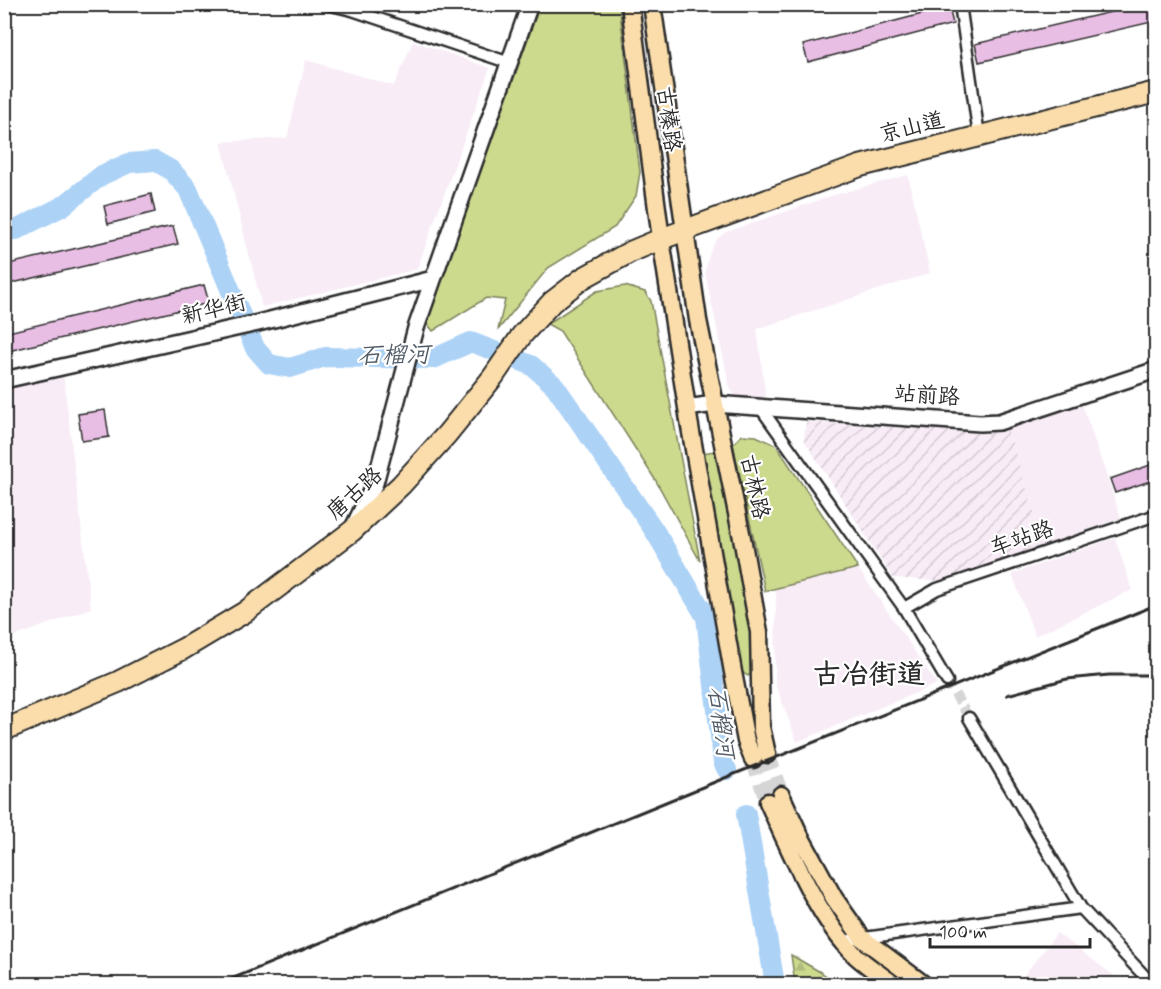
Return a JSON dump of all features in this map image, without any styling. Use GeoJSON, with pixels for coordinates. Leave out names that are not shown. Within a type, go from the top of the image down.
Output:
{"type":"FeatureCollection","features":[{"type":"Feature","properties":{"kind":"highway","name":"京山道"},"geometry":{"type":"LineString","coordinates":[[685,230],[860,166],[1156,92]]}},
{"type":"Feature","properties":{"kind":"highway","name":"唐古路"},"geometry":{"type":"LineString","coordinates":[[4,730],[118,682],[183,649],[245,612],[352,531],[401,485],[447,434],[493,377],[522,335],[552,302],[583,278],[630,252],[685,230]]}},
{"type":"Feature","properties":{"kind":"main road","name":"古榛路"},"geometry":{"type":"LineString","coordinates":[[630,4],[661,239]]}},
{"type":"Feature","properties":{"kind":"main road","name":"古榛路"},"geometry":{"type":"LineString","coordinates":[[652,4],[685,230]]}},
{"type":"Feature","properties":{"kind":"main road","name":"古林路"},"geometry":{"type":"LineString","coordinates":[[661,239],[687,408],[746,741],[760,757],[759,632],[698,320],[685,230]]}},
{"type":"Feature","properties":{"kind":"main road"},"geometry":{"type":"LineString","coordinates":[[893,984],[856,956],[843,941],[813,895],[775,799],[800,836],[834,898],[862,938],[923,984]]}},
{"type":"Feature","properties":{"kind":"street"},"geometry":{"type":"LineString","coordinates":[[327,4],[352,10],[510,63]]}},
{"type":"Feature","properties":{"kind":"street"},"geometry":{"type":"LineString","coordinates":[[352,531],[375,483],[416,328],[530,4]]}},
{"type":"Feature","properties":{"kind":"street"},"geometry":{"type":"LineString","coordinates":[[960,4],[979,136]]}},
{"type":"Feature","properties":{"kind":"street","name":"新华街"},"geometry":{"type":"LineString","coordinates":[[4,380],[258,323],[433,279]]}},
{"type":"Feature","properties":{"kind":"street","name":"站前路"},"geometry":{"type":"LineString","coordinates":[[687,408],[714,404],[980,423],[999,422],[1156,370]]}},
{"type":"Feature","properties":{"kind":"street"},"geometry":{"type":"LineString","coordinates":[[760,407],[904,608],[947,681]]}},
{"type":"Feature","properties":{"kind":"street","name":"车站路"},"geometry":{"type":"LineString","coordinates":[[904,608],[937,588],[1156,515]]}},
{"type":"Feature","properties":{"kind":"street"},"geometry":{"type":"LineString","coordinates":[[969,718],[1081,908],[1152,984]]}},
{"type":"Feature","properties":{"kind":"street"},"geometry":{"type":"LineString","coordinates":[[843,941],[1081,908]]}},
{"type":"Feature","properties":{"kind":"shaded area"},"geometry":{"type":"Polygon","coordinates":[[[413,41],[490,68],[417,269],[262,307],[221,142],[287,138],[306,60],[394,86],[413,41]]]}},
{"type":"Feature","properties":{"kind":"shaded area"},"geometry":{"type":"Polygon","coordinates":[[[908,175],[930,273],[757,329],[766,399],[735,396],[730,388],[705,273],[709,254],[717,239],[724,233],[834,195],[908,175]]]}},
{"type":"Feature","properties":{"kind":"shaded area"},"geometry":{"type":"Polygon","coordinates":[[[63,373],[91,608],[5,640],[5,387],[63,373]]]}},
{"type":"Feature","properties":{"kind":"shaded area"},"geometry":{"type":"Polygon","coordinates":[[[1082,404],[1121,518],[1045,545],[1007,428],[1082,404]]]}},
{"type":"Feature","properties":{"kind":"shaded area"},"geometry":{"type":"Polygon","coordinates":[[[806,422],[989,433],[1007,428],[1045,545],[939,581],[893,578],[804,440],[806,422]]]}},
{"type":"Feature","properties":{"kind":"shaded area"},"geometry":{"type":"Polygon","coordinates":[[[1115,538],[1132,590],[1035,636],[1012,574],[1115,538]]]}},
{"type":"Feature","properties":{"kind":"shaded area"},"geometry":{"type":"Polygon","coordinates":[[[858,568],[937,684],[797,742],[775,683],[776,589],[858,568]]]}},
{"type":"Feature","properties":{"kind":"shaded area"},"geometry":{"type":"Polygon","coordinates":[[[1057,933],[1125,984],[1017,984],[1057,933]]]}},
{"type":"Feature","properties":{"kind":"green space"},"geometry":{"type":"Polygon","coordinates":[[[540,5],[619,5],[640,172],[636,196],[615,227],[548,268],[498,330],[505,300],[486,298],[433,331],[426,322],[540,5]]]}},
{"type":"Feature","properties":{"kind":"green space"},"geometry":{"type":"Polygon","coordinates":[[[625,286],[645,292],[651,301],[700,561],[656,481],[560,331],[547,324],[597,291],[625,286]]]}},
{"type":"Feature","properties":{"kind":"green space"},"geometry":{"type":"Polygon","coordinates":[[[742,435],[756,436],[776,445],[858,568],[765,591],[733,444],[742,435]]]}},
{"type":"Feature","properties":{"kind":"green space"},"geometry":{"type":"Polygon","coordinates":[[[715,451],[719,458],[753,641],[753,671],[748,676],[742,672],[701,461],[702,453],[715,451]]]}},
{"type":"Feature","properties":{"kind":"green space"},"geometry":{"type":"Polygon","coordinates":[[[791,955],[822,973],[838,984],[795,984],[791,955]]]}},
{"type":"Feature","properties":{"kind":"building"},"geometry":{"type":"Polygon","coordinates":[[[1145,4],[1156,4],[1156,21],[979,62],[975,44],[1145,4]]]}},
{"type":"Feature","properties":{"kind":"building"},"geometry":{"type":"Polygon","coordinates":[[[949,7],[953,24],[808,62],[803,45],[949,7]]]}},
{"type":"Feature","properties":{"kind":"building"},"geometry":{"type":"Polygon","coordinates":[[[151,194],[155,212],[108,224],[104,206],[151,194]]]}},
{"type":"Feature","properties":{"kind":"building"},"geometry":{"type":"Polygon","coordinates":[[[173,226],[178,244],[4,285],[4,265],[173,226]]]}},
{"type":"Feature","properties":{"kind":"building"},"geometry":{"type":"Polygon","coordinates":[[[204,285],[209,303],[4,352],[4,333],[204,285]]]}},
{"type":"Feature","properties":{"kind":"building"},"geometry":{"type":"Polygon","coordinates":[[[105,410],[109,437],[82,441],[78,414],[105,410]]]}},
{"type":"Feature","properties":{"kind":"building"},"geometry":{"type":"Polygon","coordinates":[[[1156,463],[1156,479],[1115,493],[1110,479],[1156,463]]]}},
{"type":"Feature","properties":{"kind":"waterway","name":"石榴河"},"geometry":{"type":"LineString","coordinates":[[4,230],[16,230],[63,206],[102,175],[129,163],[155,161],[171,170],[188,189],[255,348],[269,364],[290,368],[325,357],[433,359],[471,342],[531,365],[555,386],[654,530],[706,617],[723,762],[727,770]]}},
{"type":"Feature","properties":{"kind":"waterway","name":"石榴河"},"geometry":{"type":"LineString","coordinates":[[746,814],[775,984]]}},
{"type":"Feature","properties":{"kind":"tunnel"},"geometry":{"type":"LineString","coordinates":[[947,681],[969,718]]}},
{"type":"Feature","properties":{"kind":"tunnel"},"geometry":{"type":"LineString","coordinates":[[767,754],[781,795]]}},
{"type":"Feature","properties":{"kind":"tunnel"},"geometry":{"type":"LineString","coordinates":[[753,759],[768,802]]}},
{"type":"Feature","properties":{"kind":"railway"},"geometry":{"type":"LineString","coordinates":[[219,984],[1156,605]]}},
{"type":"Feature","properties":{"kind":"railway"},"geometry":{"type":"LineString","coordinates":[[1007,695],[1067,679],[1109,675],[1156,675]]}},
{"type":"Feature","properties":{"kind":"district","name":"古冶街道"},"geometry":{"type":"Point","coordinates":[869,675]}}]}
